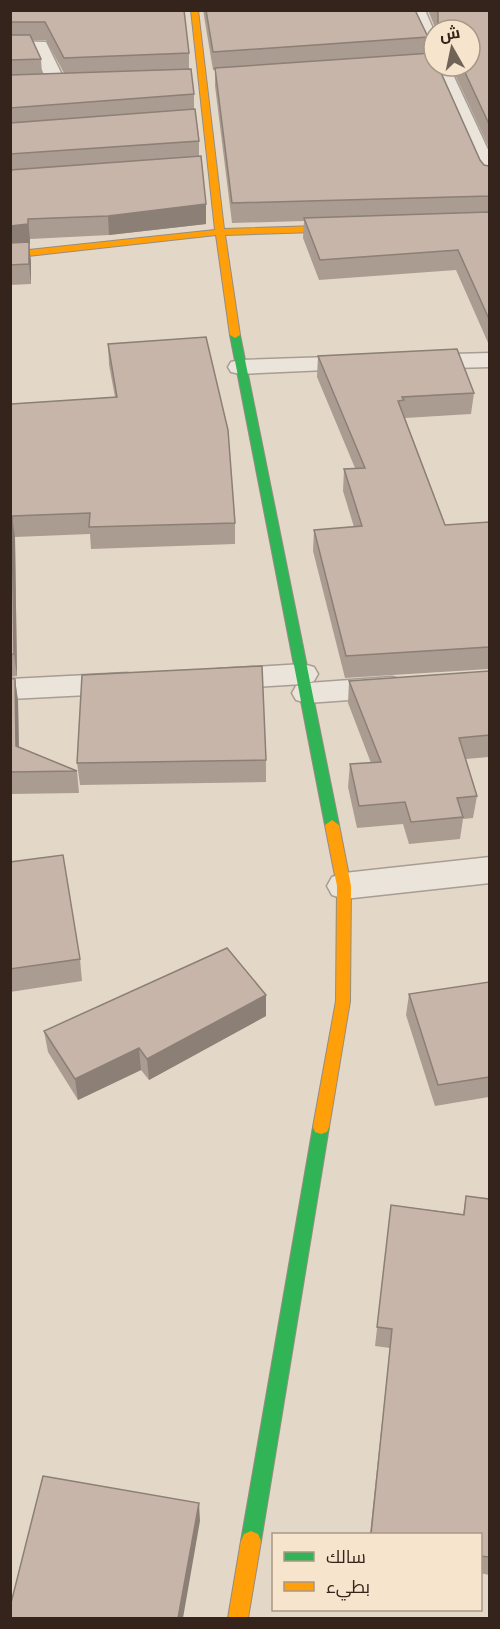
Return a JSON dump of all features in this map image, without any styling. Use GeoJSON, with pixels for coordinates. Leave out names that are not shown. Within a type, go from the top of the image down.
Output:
{"type":"FeatureCollection","features":[{"type":"Feature","properties":{"kind":"street"},"geometry":{"type":"LineString","coordinates":[[194,10],[220,232],[240,367],[344,886],[342,1001],[238,1618]]}},
{"type":"Feature","properties":{"kind":"street"},"geometry":{"type":"LineString","coordinates":[[416,10],[422,28]]}},
{"type":"Feature","properties":{"kind":"street"},"geometry":{"type":"LineString","coordinates":[[10,46],[40,46],[57,84]]}},
{"type":"Feature","properties":{"kind":"street"},"geometry":{"type":"LineString","coordinates":[[180,80],[226,77]]}},
{"type":"Feature","properties":{"kind":"street"},"geometry":{"type":"LineString","coordinates":[[441,78],[489,178]]}},
{"type":"Feature","properties":{"kind":"street"},"geometry":{"type":"LineString","coordinates":[[34,85],[79,83]]}},
{"type":"Feature","properties":{"kind":"street"},"geometry":{"type":"LineString","coordinates":[[183,122],[206,120]]}},
{"type":"Feature","properties":{"kind":"street"},"geometry":{"type":"LineString","coordinates":[[188,168],[212,167]]}},
{"type":"Feature","properties":{"kind":"street"},"geometry":{"type":"LineString","coordinates":[[10,255],[220,232],[361,227]]}},
{"type":"Feature","properties":{"kind":"street"},"geometry":{"type":"LineString","coordinates":[[240,367],[489,360]]}},
{"type":"Feature","properties":{"kind":"street"},"geometry":{"type":"LineString","coordinates":[[186,680],[421,685]]}},
{"type":"Feature","properties":{"kind":"street"},"geometry":{"type":"LineString","coordinates":[[10,689],[151,682]]}},
{"type":"Feature","properties":{"kind":"street"},"geometry":{"type":"LineString","coordinates":[[344,886],[489,870]]}},
{"type":"Feature","properties":{"kind":"building"},"geometry":{"type":"Polygon","coordinates":[[[10,10],[184,10],[189,53],[64,58],[45,22],[10,22],[10,10]]]}},
{"type":"Feature","properties":{"kind":"building"},"geometry":{"type":"Polygon","coordinates":[[[206,10],[415,10],[422,25],[422,37],[213,52],[206,10]]]}},
{"type":"Feature","properties":{"kind":"building"},"geometry":{"type":"Polygon","coordinates":[[[436,10],[489,10],[489,124],[468,78],[482,78],[482,18],[438,18],[436,10]]]}},
{"type":"Feature","properties":{"kind":"building"},"geometry":{"type":"Polygon","coordinates":[[[10,35],[30,35],[41,59],[10,60],[10,35]]]}},
{"type":"Feature","properties":{"kind":"building"},"geometry":{"type":"Polygon","coordinates":[[[422,54],[422,78],[443,78],[480,160],[484,165],[489,166],[489,196],[232,203],[215,68],[422,54]]]}},
{"type":"Feature","properties":{"kind":"building"},"geometry":{"type":"Polygon","coordinates":[[[191,69],[194,94],[10,108],[10,75],[191,69]]]}},
{"type":"Feature","properties":{"kind":"building"},"geometry":{"type":"Polygon","coordinates":[[[195,109],[199,141],[10,154],[10,123],[195,109]]]}},
{"type":"Feature","properties":{"kind":"building"},"geometry":{"type":"Polygon","coordinates":[[[201,156],[206,204],[108,216],[28,219],[28,224],[10,226],[10,170],[201,156]]]}},
{"type":"Feature","properties":{"kind":"building"},"geometry":{"type":"Polygon","coordinates":[[[489,212],[489,319],[458,250],[320,260],[304,218],[489,212]]]}},
{"type":"Feature","properties":{"kind":"building"},"geometry":{"type":"Polygon","coordinates":[[[29,242],[29,264],[10,265],[10,243],[29,242]]]}},
{"type":"Feature","properties":{"kind":"building"},"geometry":{"type":"Polygon","coordinates":[[[206,337],[228,430],[235,523],[89,527],[90,513],[12,516],[14,654],[10,655],[10,403],[117,397],[108,344],[206,337]]]}},
{"type":"Feature","properties":{"kind":"building"},"geometry":{"type":"Polygon","coordinates":[[[457,349],[474,393],[402,397],[404,400],[398,401],[445,525],[489,522],[489,647],[346,656],[314,530],[362,526],[344,469],[365,468],[318,356],[457,349]]]}},
{"type":"Feature","properties":{"kind":"building"},"geometry":{"type":"Polygon","coordinates":[[[262,666],[266,760],[77,763],[82,675],[262,666]]]}},
{"type":"Feature","properties":{"kind":"building"},"geometry":{"type":"Polygon","coordinates":[[[489,671],[489,735],[459,738],[477,796],[457,798],[463,817],[411,822],[405,802],[359,806],[350,764],[381,762],[349,681],[489,671]]]}},
{"type":"Feature","properties":{"kind":"building"},"geometry":{"type":"Polygon","coordinates":[[[10,678],[15,679],[16,746],[77,771],[10,772],[10,678]]]}},
{"type":"Feature","properties":{"kind":"building"},"geometry":{"type":"Polygon","coordinates":[[[63,855],[80,959],[10,969],[10,862],[63,855]]]}},
{"type":"Feature","properties":{"kind":"building"},"geometry":{"type":"Polygon","coordinates":[[[227,948],[266,995],[147,1059],[139,1048],[75,1079],[44,1031],[227,948]]]}},
{"type":"Feature","properties":{"kind":"building"},"geometry":{"type":"Polygon","coordinates":[[[489,982],[489,1077],[438,1085],[409,994],[489,982]]]}},
{"type":"Feature","properties":{"kind":"building"},"geometry":{"type":"Polygon","coordinates":[[[466,1196],[489,1199],[489,1557],[482,1556],[482,1533],[371,1533],[392,1329],[377,1327],[391,1205],[464,1215],[466,1196]]]}},
{"type":"Feature","properties":{"kind":"building"},"geometry":{"type":"Polygon","coordinates":[[[43,1476],[199,1503],[178,1618],[10,1618],[10,1607],[43,1476]]]}},
{"type":"Feature","properties":{"kind":"traffic: fast"},"geometry":{"type":"LineString","coordinates":[[235,335],[332,825]]}},
{"type":"Feature","properties":{"kind":"traffic: fast"},"geometry":{"type":"LineString","coordinates":[[251,1541],[321,1127]]}},
{"type":"Feature","properties":{"kind":"traffic: slow"},"geometry":{"type":"LineString","coordinates":[[194,10],[220,232],[235,335]]}},
{"type":"Feature","properties":{"kind":"traffic: slow"},"geometry":{"type":"LineString","coordinates":[[10,255],[220,232],[347,228]]}},
{"type":"Feature","properties":{"kind":"traffic: slow"},"geometry":{"type":"LineString","coordinates":[[321,1127],[343,1001],[344,886],[332,825]]}},
{"type":"Feature","properties":{"kind":"traffic: slow"},"geometry":{"type":"LineString","coordinates":[[238,1618],[251,1541]]}}]}
